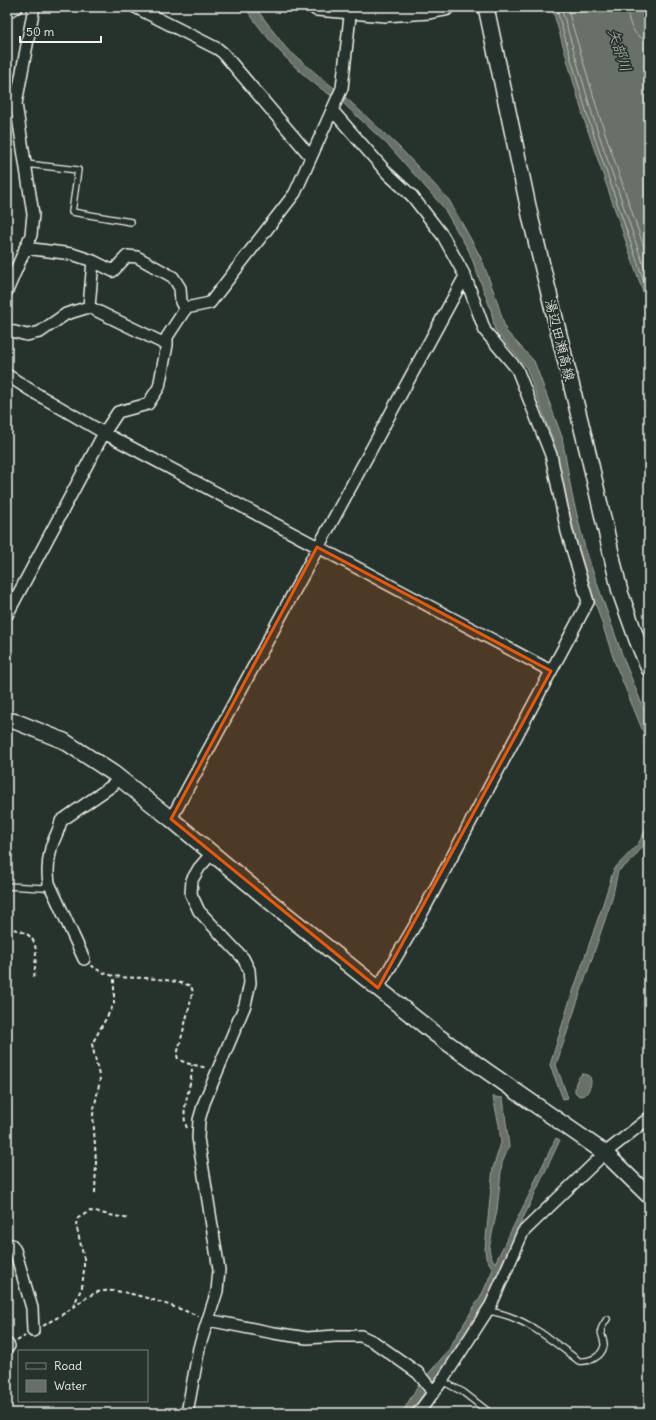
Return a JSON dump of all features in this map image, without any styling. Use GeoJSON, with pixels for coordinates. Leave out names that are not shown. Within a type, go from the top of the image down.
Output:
{"type":"FeatureCollection","features":[{"type":"Feature","properties":{"kind":"main road"},"geometry":{"type":"LineString","coordinates":[[316,7],[385,13],[429,10],[445,7]]}},
{"type":"Feature","properties":{"kind":"street"},"geometry":{"type":"LineString","coordinates":[[7,12],[17,7]]}},
{"type":"Feature","properties":{"kind":"street"},"geometry":{"type":"LineString","coordinates":[[7,291],[31,235],[33,214],[16,104],[34,7]]}},
{"type":"Feature","properties":{"kind":"street"},"geometry":{"type":"LineString","coordinates":[[135,7],[218,49],[223,53],[311,157]]}},
{"type":"Feature","properties":{"kind":"street","name":"湯辺田瀬高線"},"geometry":{"type":"LineString","coordinates":[[486,7],[531,220],[590,461],[620,592],[649,669]]}},
{"type":"Feature","properties":{"kind":"street"},"geometry":{"type":"LineString","coordinates":[[7,615],[104,433],[118,412],[148,404],[159,387],[167,345],[167,337],[184,310],[186,308],[210,303],[294,193],[342,88],[350,9]]}},
{"type":"Feature","properties":{"kind":"street"},"geometry":{"type":"LineString","coordinates":[[334,105],[388,174],[412,196],[442,236],[465,276],[484,332],[517,369],[551,455],[567,532],[588,602],[421,915],[378,988]]}},
{"type":"Feature","properties":{"kind":"street"},"geometry":{"type":"LineString","coordinates":[[26,248],[72,254],[93,261],[114,271],[127,256],[137,257],[154,265],[173,277],[180,288],[181,302],[184,310]]}},
{"type":"Feature","properties":{"kind":"street"},"geometry":{"type":"LineString","coordinates":[[89,307],[93,261]]}},
{"type":"Feature","properties":{"kind":"street"},"geometry":{"type":"LineString","coordinates":[[171,819],[465,276]]}},
{"type":"Feature","properties":{"kind":"street"},"geometry":{"type":"LineString","coordinates":[[7,330],[27,335],[40,332],[66,314],[89,307],[167,345]]}},
{"type":"Feature","properties":{"kind":"street"},"geometry":{"type":"LineString","coordinates":[[7,375],[104,433],[551,671]]}},
{"type":"Feature","properties":{"kind":"street"},"geometry":{"type":"LineString","coordinates":[[7,720],[17,722],[64,741],[113,774],[171,819],[273,904],[435,1034],[605,1153],[649,1196]]}},
{"type":"Feature","properties":{"kind":"street"},"geometry":{"type":"LineString","coordinates":[[84,959],[49,883],[47,871],[51,848],[60,829],[61,821],[113,785]]}},
{"type":"Feature","properties":{"kind":"street"},"geometry":{"type":"LineString","coordinates":[[187,1413],[199,1348],[217,1291],[219,1270],[198,1138],[199,1120],[204,1103],[245,1005],[250,983],[249,970],[243,958],[199,911],[192,894],[192,880],[198,868],[212,853]]}},
{"type":"Feature","properties":{"kind":"street"},"geometry":{"type":"LineString","coordinates":[[418,1413],[442,1381],[487,1311],[524,1232],[605,1153],[649,1118]]}},
{"type":"Feature","properties":{"kind":"street"},"geometry":{"type":"LineString","coordinates":[[7,1244],[12,1245],[15,1250],[32,1308],[33,1331]]}},
{"type":"Feature","properties":{"kind":"street"},"geometry":{"type":"LineString","coordinates":[[208,1320],[307,1338],[361,1336],[374,1342],[418,1373],[433,1392]]}},
{"type":"Feature","properties":{"kind":"lane"},"geometry":{"type":"LineString","coordinates":[[26,164],[78,170],[72,212],[131,222]]}},
{"type":"Feature","properties":{"kind":"lane"},"geometry":{"type":"LineString","coordinates":[[7,886],[43,888],[49,883]]}},
{"type":"Feature","properties":{"kind":"lane"},"geometry":{"type":"LineString","coordinates":[[487,1311],[510,1316],[540,1332],[578,1361],[585,1362],[595,1359],[600,1354],[604,1345],[601,1330],[607,1318]]}},
{"type":"Feature","properties":{"kind":"lane"},"geometry":{"type":"LineString","coordinates":[[442,1381],[463,1392],[490,1413]]}},
{"type":"Feature","properties":{"kind":"path"},"geometry":{"type":"LineString","coordinates":[[7,928],[15,929],[30,935],[34,940],[36,949],[34,979]]}},
{"type":"Feature","properties":{"kind":"path"},"geometry":{"type":"LineString","coordinates":[[84,959],[92,967],[114,977],[145,978],[177,982],[191,986],[193,992],[177,1055],[178,1059],[192,1065],[218,1072]]}},
{"type":"Feature","properties":{"kind":"path"},"geometry":{"type":"LineString","coordinates":[[95,1193],[96,1162],[93,1114],[100,1080],[92,1044],[114,1004],[114,977]]}},
{"type":"Feature","properties":{"kind":"path"},"geometry":{"type":"LineString","coordinates":[[192,1065],[189,1093],[184,1112],[184,1122],[188,1131],[198,1138]]}},
{"type":"Feature","properties":{"kind":"path"},"geometry":{"type":"LineString","coordinates":[[72,1308],[82,1287],[84,1270],[84,1259],[76,1224],[78,1218],[90,1211],[130,1219]]}},
{"type":"Feature","properties":{"kind":"path"},"geometry":{"type":"LineString","coordinates":[[8,1345],[72,1308],[83,1299],[100,1292],[117,1292],[148,1298],[208,1320]]}},
{"type":"Feature","properties":{"kind":"path"},"geometry":{"type":"LineString","coordinates":[[643,1413],[649,1406]]}},
{"type":"Feature","properties":{"kind":"highlighted area"},"geometry":{"type":"Polygon","coordinates":[[[317,547],[551,671],[378,988],[171,819],[317,547]]]}},
{"type":"Feature","properties":{"kind":"water"},"geometry":{"type":"Polygon","coordinates":[[[245,7],[255,7],[286,48],[343,95],[399,147],[449,200],[474,245],[482,260],[506,331],[534,361],[562,437],[572,495],[586,552],[624,660],[649,722],[649,746],[615,663],[579,553],[553,440],[526,367],[495,330],[491,310],[469,251],[443,207],[391,148],[342,102],[314,83],[288,60],[265,34],[245,7]]]}},
{"type":"Feature","properties":{"kind":"water","name":"矢部川"},"geometry":{"type":"Polygon","coordinates":[[[552,7],[642,7],[649,30],[649,309],[585,122],[552,7]]]}},
{"type":"Feature","properties":{"kind":"water"},"geometry":{"type":"Polygon","coordinates":[[[649,818],[649,839],[630,862],[618,871],[612,899],[556,1065],[568,1098],[563,1099],[550,1065],[568,1006],[614,869],[638,844],[644,833],[649,818]]]}},
{"type":"Feature","properties":{"kind":"water"},"geometry":{"type":"Polygon","coordinates":[[[582,1074],[589,1076],[591,1082],[585,1095],[579,1096],[575,1092],[575,1087],[577,1080],[582,1074]]]}},
{"type":"Feature","properties":{"kind":"water"},"geometry":{"type":"Polygon","coordinates":[[[493,1097],[503,1098],[509,1147],[502,1163],[497,1210],[489,1249],[491,1257],[495,1263],[556,1138],[560,1140],[503,1261],[488,1297],[455,1353],[426,1390],[411,1413],[402,1413],[417,1387],[447,1352],[483,1292],[493,1269],[486,1258],[485,1249],[493,1168],[501,1143],[493,1097]]]}}]}
